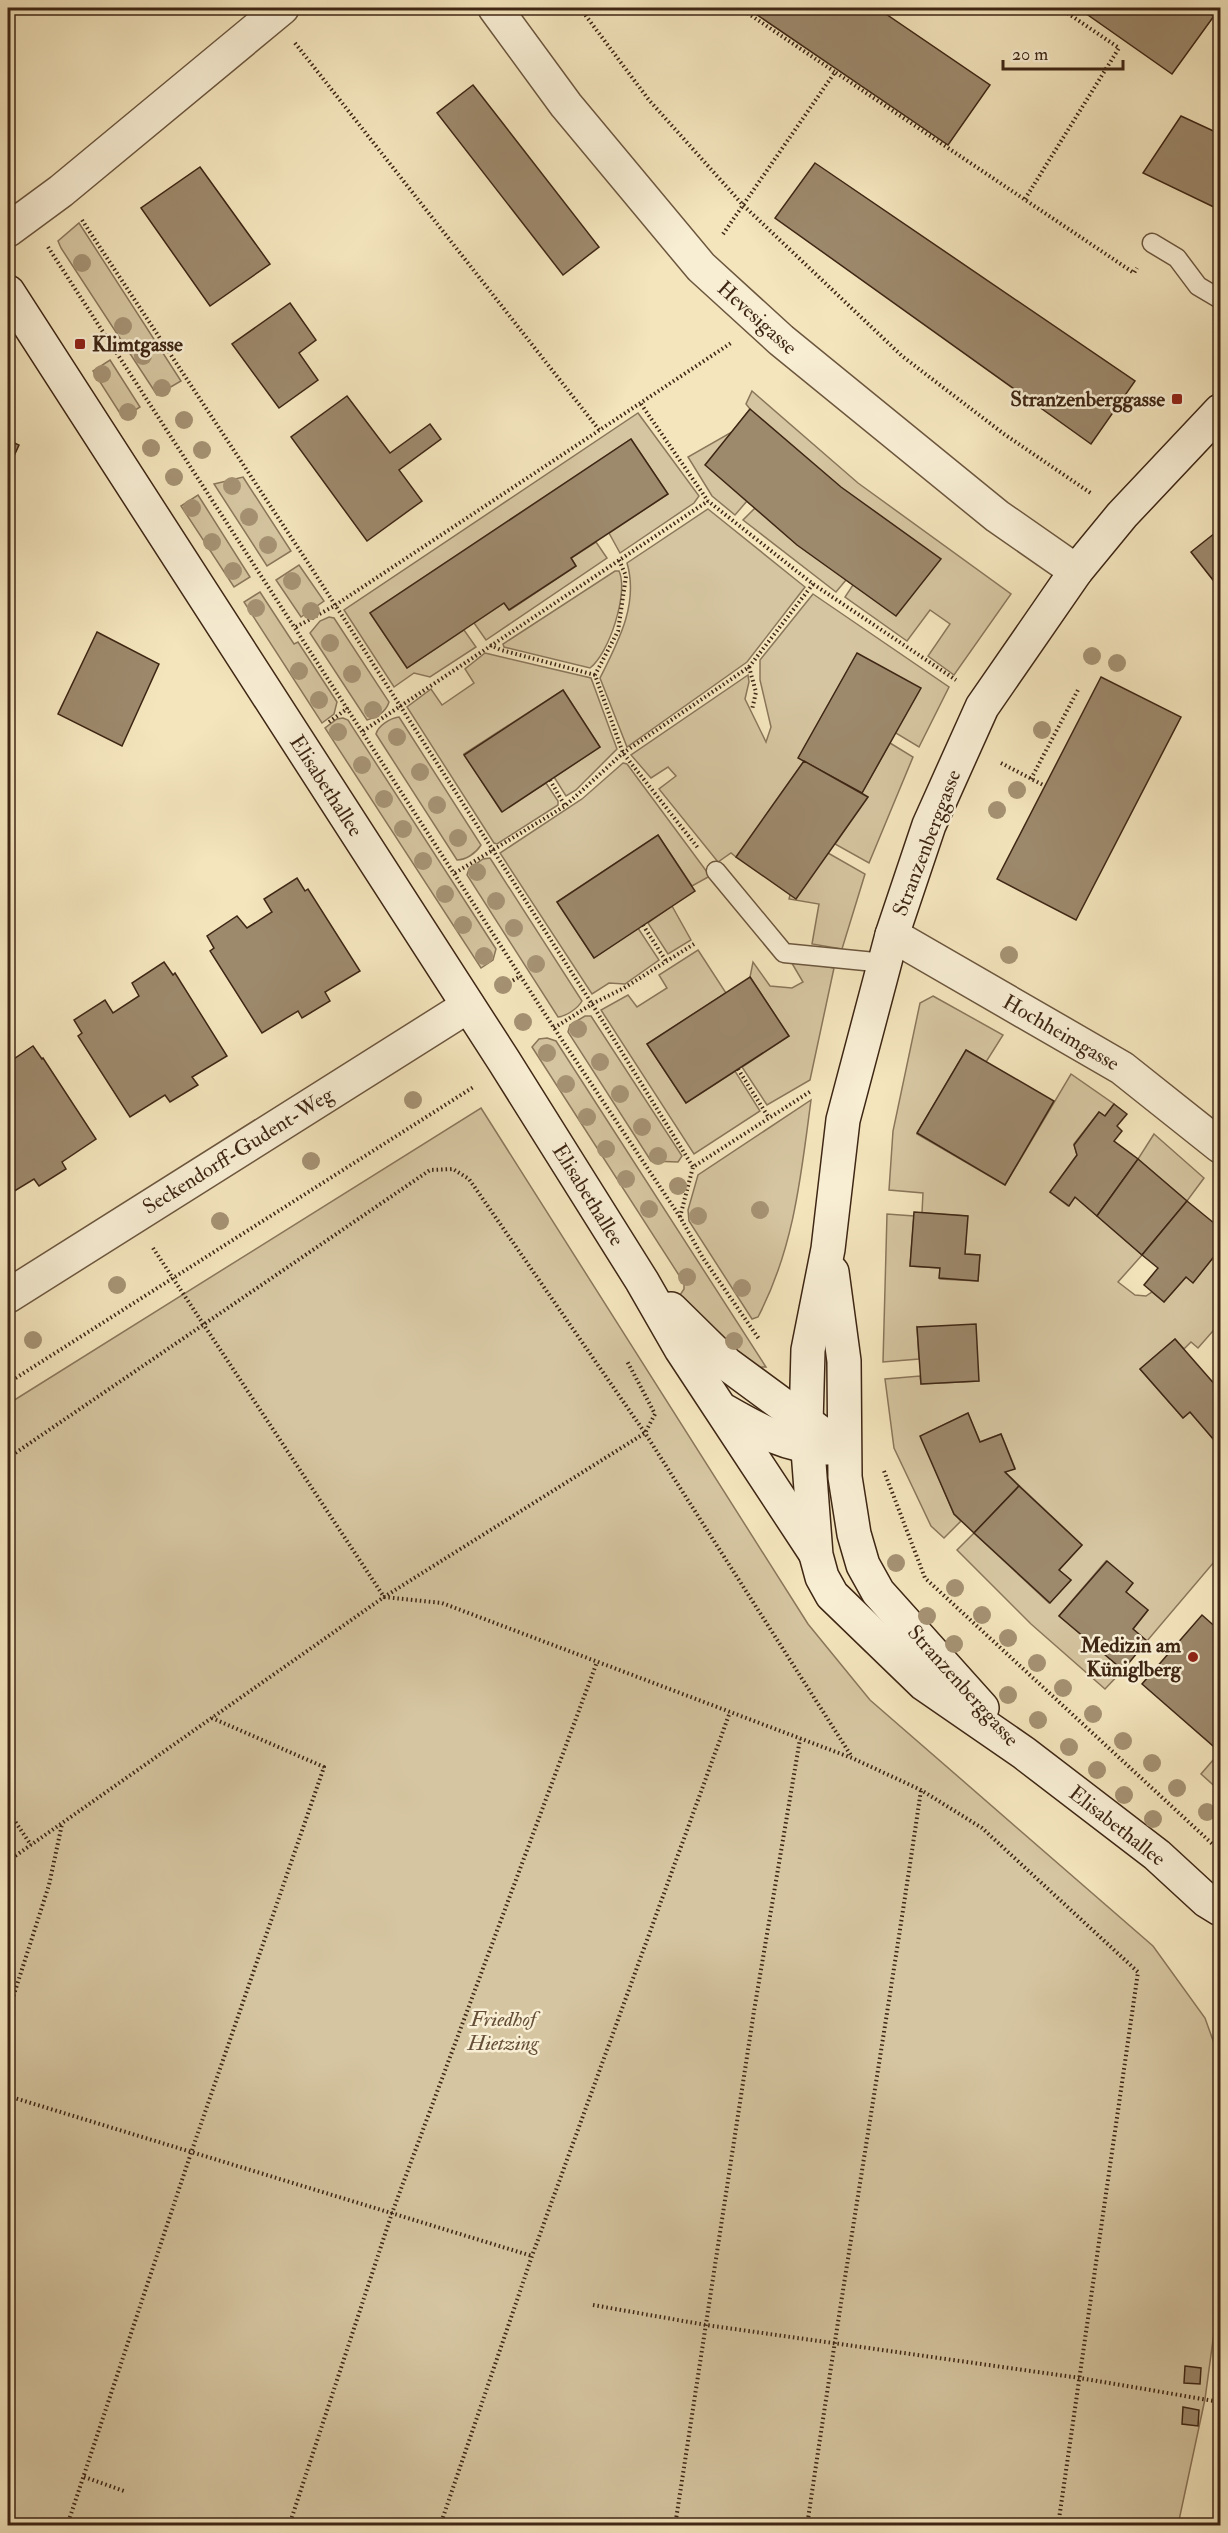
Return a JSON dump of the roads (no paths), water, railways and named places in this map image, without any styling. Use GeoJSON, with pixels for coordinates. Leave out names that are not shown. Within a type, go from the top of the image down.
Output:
{"type":"FeatureCollection","features":[{"type":"Feature","properties":{"kind":"street"},"geometry":{"type":"LineString","coordinates":[[17,223],[61,191],[282,8]]}},
{"type":"Feature","properties":{"kind":"street","name":"Hevesigasse"},"geometry":{"type":"LineString","coordinates":[[495,8],[566,105],[701,267],[762,323],[997,516],[1076,571]]}},
{"type":"Feature","properties":{"kind":"street","name":"Elisabethallee"},"geometry":{"type":"LineString","coordinates":[[8,292],[468,1006],[642,1281],[681,1349],[816,1555]]}},
{"type":"Feature","properties":{"kind":"street","name":"Stranzenberggasse"},"geometry":{"type":"LineString","coordinates":[[1024,1754],[924,1684],[831,1595],[822,1577],[816,1555],[807,1436],[808,1350],[828,1249],[843,1120],[888,949],[928,825],[986,701],[1076,571],[1122,515],[1208,422],[1221,411]]}},
{"type":"Feature","properties":{"kind":"street","name":"Hochheimgasse"},"geometry":{"type":"LineString","coordinates":[[888,949],[1122,1068],[1221,1146]]}},
{"type":"Feature","properties":{"kind":"street","name":"Seckendorff-Gudent-Weg"},"geometry":{"type":"LineString","coordinates":[[8,1296],[468,1006]]}},
{"type":"Feature","properties":{"kind":"street","name":"Stranzenberggasse"},"geometry":{"type":"LineString","coordinates":[[828,1249],[844,1361],[845,1477],[854,1534],[863,1565],[878,1592],[1024,1754]]}},
{"type":"Feature","properties":{"kind":"street","name":"Elisabethallee"},"geometry":{"type":"LineString","coordinates":[[642,1281],[727,1364],[807,1436]]}},
{"type":"Feature","properties":{"kind":"street","name":"Elisabethallee"},"geometry":{"type":"LineString","coordinates":[[720,1408],[771,1437],[807,1436],[844,1448]]}},
{"type":"Feature","properties":{"kind":"street","name":"Elisabethallee"},"geometry":{"type":"LineString","coordinates":[[1024,1754],[1157,1855],[1216,1912]]}},
{"type":"Feature","properties":{"kind":"lane"},"geometry":{"type":"LineString","coordinates":[[1152,243],[1177,258],[1198,286],[1221,299]]}},
{"type":"Feature","properties":{"kind":"lane"},"geometry":{"type":"LineString","coordinates":[[716,871],[784,953],[888,949]]}},
{"type":"Feature","properties":{"kind":"place","name":"Klimtgasse"},"geometry":{"type":"Point","coordinates":[80,344]}},
{"type":"Feature","properties":{"kind":"place","name":"Stranzenberggasse"},"geometry":{"type":"Point","coordinates":[1177,399]}},
{"type":"Feature","properties":{"kind":"place","name":"Medizin am Küniglberg"},"geometry":{"type":"Point","coordinates":[1193,1657]}},
{"type":"Feature","properties":{"kind":"park label","name":"Friedhof Hietzing"},"geometry":{"type":"Point","coordinates":[503,2031]}}]}
